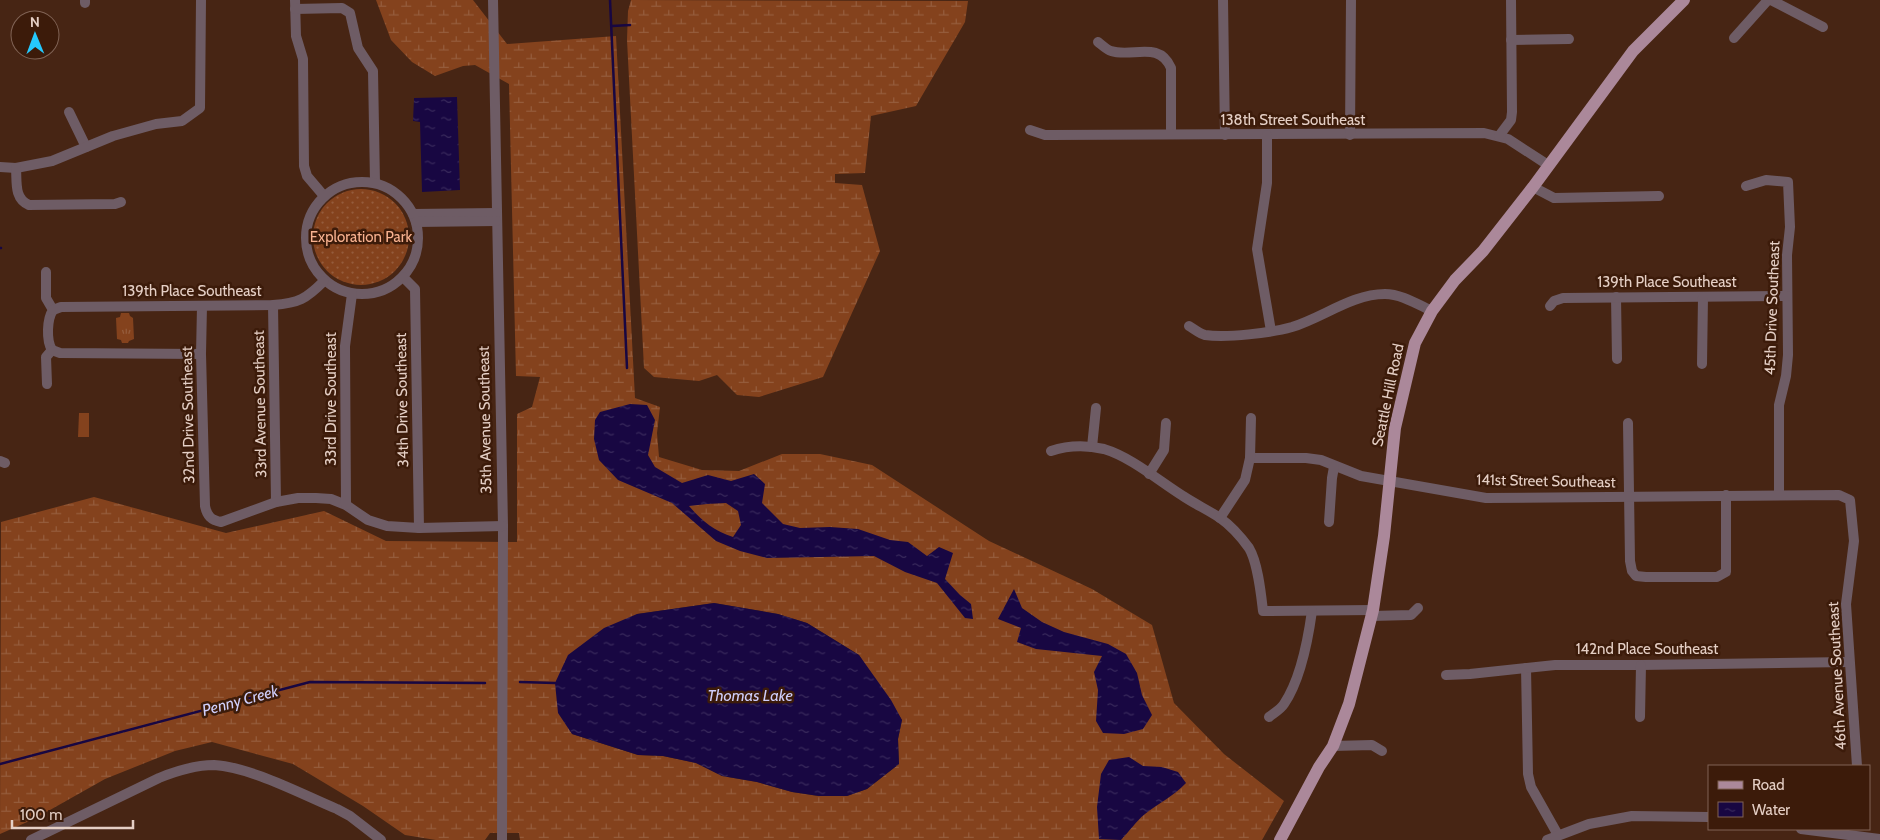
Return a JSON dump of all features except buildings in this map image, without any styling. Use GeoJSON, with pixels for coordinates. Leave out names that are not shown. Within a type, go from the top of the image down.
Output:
{"type":"FeatureCollection","features":[{"type":"Feature","properties":{"kind":"main road","name":"Seattle Hill Road"},"geometry":{"type":"LineString","coordinates":[[1280,840],[1319,767],[1333,746],[1349,704],[1373,613],[1395,428],[1415,342],[1432,311],[1455,280],[1482,251],[1533,187],[1633,51],[1684,0]]}},
{"type":"Feature","properties":{"kind":"street"},"geometry":{"type":"LineString","coordinates":[[0,167],[16,168],[52,161],[113,136],[156,124],[182,121],[200,108],[200,0]]}},
{"type":"Feature","properties":{"kind":"street","name":"35th Avenue Southeast"},"geometry":{"type":"LineString","coordinates":[[493,0],[502,526],[502,840]]}},
{"type":"Feature","properties":{"kind":"street"},"geometry":{"type":"LineString","coordinates":[[1223,0],[1224,135]]}},
{"type":"Feature","properties":{"kind":"street"},"geometry":{"type":"LineString","coordinates":[[1350,135],[1351,0]]}},
{"type":"Feature","properties":{"kind":"street"},"geometry":{"type":"LineString","coordinates":[[1499,136],[1511,120],[1512,112],[1511,0]]}},
{"type":"Feature","properties":{"kind":"street"},"geometry":{"type":"LineString","coordinates":[[1734,38],[1770,0],[1823,27]]}},
{"type":"Feature","properties":{"kind":"street"},"geometry":{"type":"LineString","coordinates":[[324,196],[307,176],[304,166],[303,59],[296,36],[295,4],[342,8],[350,13],[358,48],[373,71],[375,184]]}},
{"type":"Feature","properties":{"kind":"street"},"geometry":{"type":"LineString","coordinates":[[1511,40],[1569,39]]}},
{"type":"Feature","properties":{"kind":"street"},"geometry":{"type":"LineString","coordinates":[[1098,42],[1112,51],[1156,52],[1168,62],[1171,68],[1171,134]]}},
{"type":"Feature","properties":{"kind":"street"},"geometry":{"type":"LineString","coordinates":[[69,112],[86,147]]}},
{"type":"Feature","properties":{"kind":"street","name":"138th Street Southeast"},"geometry":{"type":"LineString","coordinates":[[1030,130],[1045,135],[1171,134],[1267,136],[1484,133],[1508,139],[1548,165]]}},
{"type":"Feature","properties":{"kind":"street"},"geometry":{"type":"LineString","coordinates":[[1267,136],[1267,183],[1257,250],[1271,331]]}},
{"type":"Feature","properties":{"kind":"street"},"geometry":{"type":"LineString","coordinates":[[16,168],[19,197],[29,205],[115,204],[122,202]]}},
{"type":"Feature","properties":{"kind":"street","name":"45th Drive Southeast"},"geometry":{"type":"LineString","coordinates":[[1746,186],[1766,180],[1788,182],[1790,227],[1787,255],[1788,355],[1786,376],[1778,405],[1779,495]]}},
{"type":"Feature","properties":{"kind":"street"},"geometry":{"type":"LineString","coordinates":[[357,182],[375,184],[397,195],[406,204],[414,218],[418,242],[414,260],[403,277],[380,291],[352,294],[337,289],[324,281],[314,269],[307,254],[305,238],[307,223],[314,208],[324,196],[339,186],[357,182]]}},
{"type":"Feature","properties":{"kind":"street"},"geometry":{"type":"LineString","coordinates":[[1533,187],[1554,198],[1659,196]]}},
{"type":"Feature","properties":{"kind":"street"},"geometry":{"type":"LineString","coordinates":[[414,218],[496,217]]}},
{"type":"Feature","properties":{"kind":"street"},"geometry":{"type":"LineString","coordinates":[[46,272],[46,298],[53,310],[49,315],[49,344],[52,350],[60,353],[201,354]]}},
{"type":"Feature","properties":{"kind":"street","name":"34th Drive Southeast"},"geometry":{"type":"LineString","coordinates":[[403,277],[415,289],[419,528]]}},
{"type":"Feature","properties":{"kind":"street","name":"139th Place Southeast"},"geometry":{"type":"LineString","coordinates":[[53,310],[62,307],[273,306],[290,304],[309,296],[324,281]]}},
{"type":"Feature","properties":{"kind":"street","name":"33rd Drive Southeast"},"geometry":{"type":"LineString","coordinates":[[346,505],[345,346],[352,294]]}},
{"type":"Feature","properties":{"kind":"street"},"geometry":{"type":"LineString","coordinates":[[1188,326],[1203,335],[1271,331],[1292,327],[1362,297],[1386,294],[1399,297],[1432,311]]}},
{"type":"Feature","properties":{"kind":"street","name":"139th Place Southeast"},"geometry":{"type":"LineString","coordinates":[[1550,306],[1554,301],[1563,298],[1787,296]]}},
{"type":"Feature","properties":{"kind":"street"},"geometry":{"type":"LineString","coordinates":[[1616,297],[1617,359]]}},
{"type":"Feature","properties":{"kind":"street"},"geometry":{"type":"LineString","coordinates":[[1702,364],[1703,297]]}},
{"type":"Feature","properties":{"kind":"street","name":"32nd Drive Southeast"},"geometry":{"type":"LineString","coordinates":[[202,306],[204,506],[207,514],[212,520],[221,522],[276,502]]}},
{"type":"Feature","properties":{"kind":"street","name":"33rd Avenue Southeast"},"geometry":{"type":"LineString","coordinates":[[273,306],[276,502]]}},
{"type":"Feature","properties":{"kind":"street"},"geometry":{"type":"LineString","coordinates":[[46,384],[46,357],[52,350]]}},
{"type":"Feature","properties":{"kind":"street"},"geometry":{"type":"LineString","coordinates":[[1092,447],[1096,408]]}},
{"type":"Feature","properties":{"kind":"street"},"geometry":{"type":"LineString","coordinates":[[1220,518],[1245,480],[1250,458],[1251,418]]}},
{"type":"Feature","properties":{"kind":"street"},"geometry":{"type":"LineString","coordinates":[[1149,474],[1164,450],[1166,422]]}},
{"type":"Feature","properties":{"kind":"street"},"geometry":{"type":"LineString","coordinates":[[1628,423],[1630,561],[1632,571],[1636,576],[1717,577],[1726,572],[1726,495]]}},
{"type":"Feature","properties":{"kind":"street"},"geometry":{"type":"LineString","coordinates":[[1052,451],[1066,446],[1092,447],[1106,450],[1125,458],[1220,518],[1250,550],[1260,584],[1263,611],[1411,615],[1418,608]]}},
{"type":"Feature","properties":{"kind":"street","name":"141st Street Southeast"},"geometry":{"type":"LineString","coordinates":[[1250,458],[1306,458],[1321,460],[1361,476],[1486,498],[1726,495],[1839,495],[1845,497]]}},
{"type":"Feature","properties":{"kind":"street"},"geometry":{"type":"LineString","coordinates":[[1329,522],[1334,466]]}},
{"type":"Feature","properties":{"kind":"street","name":"46th Avenue Southeast"},"geometry":{"type":"LineString","coordinates":[[1845,497],[1850,500],[1852,508],[1854,541],[1846,604],[1857,765]]}},
{"type":"Feature","properties":{"kind":"street"},"geometry":{"type":"LineString","coordinates":[[276,502],[298,498],[331,499],[346,505],[368,520],[388,526],[419,528],[502,526]]}},
{"type":"Feature","properties":{"kind":"street"},"geometry":{"type":"LineString","coordinates":[[1269,717],[1284,706],[1299,672],[1308,641],[1312,611]]}},
{"type":"Feature","properties":{"kind":"street","name":"142nd Place Southeast"},"geometry":{"type":"LineString","coordinates":[[1446,675],[1555,665],[1849,662]]}},
{"type":"Feature","properties":{"kind":"street"},"geometry":{"type":"LineString","coordinates":[[1640,717],[1641,665]]}},
{"type":"Feature","properties":{"kind":"street"},"geometry":{"type":"LineString","coordinates":[[1526,668],[1528,774],[1531,787],[1558,835]]}},
{"type":"Feature","properties":{"kind":"street"},"geometry":{"type":"LineString","coordinates":[[1333,746],[1372,745],[1382,751]]}},
{"type":"Feature","properties":{"kind":"street"},"geometry":{"type":"LineString","coordinates":[[31,840],[175,771],[214,765],[247,771],[337,809],[350,816],[381,840]]}},
{"type":"Feature","properties":{"kind":"street"},"geometry":{"type":"LineString","coordinates":[[1547,840],[1589,824],[1632,816],[1708,817]]}},
{"type":"Feature","properties":{"kind":"street"},"geometry":{"type":"LineString","coordinates":[[1810,830],[1880,839]]}},
{"type":"Feature","properties":{"kind":"green space"},"geometry":{"type":"Polygon","coordinates":[[[376,0],[473,0],[507,44],[616,36],[635,398],[660,407],[657,433],[659,457],[702,470],[739,471],[782,454],[820,454],[872,465],[989,541],[1092,589],[1152,625],[1174,703],[1224,754],[1284,801],[1262,840],[520,840],[519,833],[490,833],[485,840],[436,840],[405,835],[363,806],[293,764],[212,742],[175,751],[105,779],[34,819],[0,834],[1,522],[94,497],[226,533],[324,511],[386,541],[517,542],[517,414],[532,407],[540,377],[516,376],[509,84],[475,65],[463,66],[435,76],[412,62],[391,40],[376,0]],[[714,603],[637,614],[572,734],[638,755],[663,756],[696,763],[722,776],[757,782],[792,792],[818,796],[847,796],[867,789],[899,764],[898,739],[902,720],[859,655],[807,623],[778,614],[714,603]]]}},
{"type":"Feature","properties":{"kind":"green space"},"geometry":{"type":"Polygon","coordinates":[[[631,0],[968,1],[965,22],[916,106],[871,116],[865,173],[835,174],[835,183],[862,185],[880,251],[823,377],[759,397],[737,395],[717,375],[699,381],[654,377],[644,368],[627,40],[628,11],[631,0]]]}},
{"type":"Feature","properties":{"kind":"green space","name":"Exploration Park"},"geometry":{"type":"Polygon","coordinates":[[[361,189],[379,192],[395,203],[406,219],[409,237],[406,255],[395,271],[379,282],[361,285],[343,282],[327,271],[316,255],[313,237],[316,219],[327,203],[343,192],[361,189]]]}},
{"type":"Feature","properties":{"kind":"green space"},"geometry":{"type":"Polygon","coordinates":[[[121,313],[129,313],[133,318],[134,339],[128,343],[122,343],[121,340],[117,339],[116,318],[120,317],[121,313]]]}},
{"type":"Feature","properties":{"kind":"green space"},"geometry":{"type":"Polygon","coordinates":[[[79,413],[89,413],[89,437],[78,437],[79,413]]]}},
{"type":"Feature","properties":{"kind":"water"},"geometry":{"type":"Polygon","coordinates":[[[457,97],[460,190],[422,192],[420,122],[413,121],[414,98],[457,97]]]}},
{"type":"Feature","properties":{"kind":"water"},"geometry":{"type":"Polygon","coordinates":[[[630,404],[647,405],[655,420],[648,455],[655,467],[682,483],[708,475],[731,481],[754,474],[765,484],[762,503],[783,524],[800,528],[830,527],[858,529],[890,540],[908,542],[927,556],[939,547],[953,553],[945,579],[971,604],[973,619],[965,618],[937,583],[905,572],[874,556],[767,558],[740,551],[716,541],[672,503],[618,480],[599,460],[594,439],[595,420],[600,412],[630,404]],[[726,503],[689,506],[709,525],[733,537],[741,525],[738,511],[726,503]]]}},
{"type":"Feature","properties":{"kind":"water"},"geometry":{"type":"Polygon","coordinates":[[[1014,589],[1022,608],[1042,622],[1064,632],[1108,644],[1126,654],[1137,673],[1142,695],[1152,715],[1143,729],[1124,734],[1103,733],[1096,721],[1098,690],[1094,672],[1102,656],[1036,649],[1017,642],[1021,628],[998,619],[1014,589]]]}},
{"type":"Feature","properties":{"kind":"water","name":"Thomas Lake"},"geometry":{"type":"Polygon","coordinates":[[[714,603],[778,614],[807,623],[859,655],[891,700],[902,720],[898,739],[899,764],[867,789],[847,796],[819,796],[792,792],[757,782],[722,776],[696,763],[663,756],[638,755],[572,734],[558,713],[555,683],[568,655],[604,628],[637,614],[714,603]]]}},
{"type":"Feature","properties":{"kind":"water"},"geometry":{"type":"Polygon","coordinates":[[[1129,757],[1143,766],[1162,767],[1178,772],[1186,783],[1142,817],[1121,840],[1099,839],[1097,807],[1101,774],[1109,760],[1129,757]]]}},
{"type":"Feature","properties":{"kind":"waterway"},"geometry":{"type":"LineString","coordinates":[[610,0],[627,368]]}},
{"type":"Feature","properties":{"kind":"waterway"},"geometry":{"type":"LineString","coordinates":[[612,26],[630,25]]}},
{"type":"Feature","properties":{"kind":"waterway","name":"Penny Creek"},"geometry":{"type":"LineString","coordinates":[[0,764],[310,682],[485,683]]}},
{"type":"Feature","properties":{"kind":"waterway","name":"Penny Creek"},"geometry":{"type":"LineString","coordinates":[[520,682],[555,683]]}}]}
